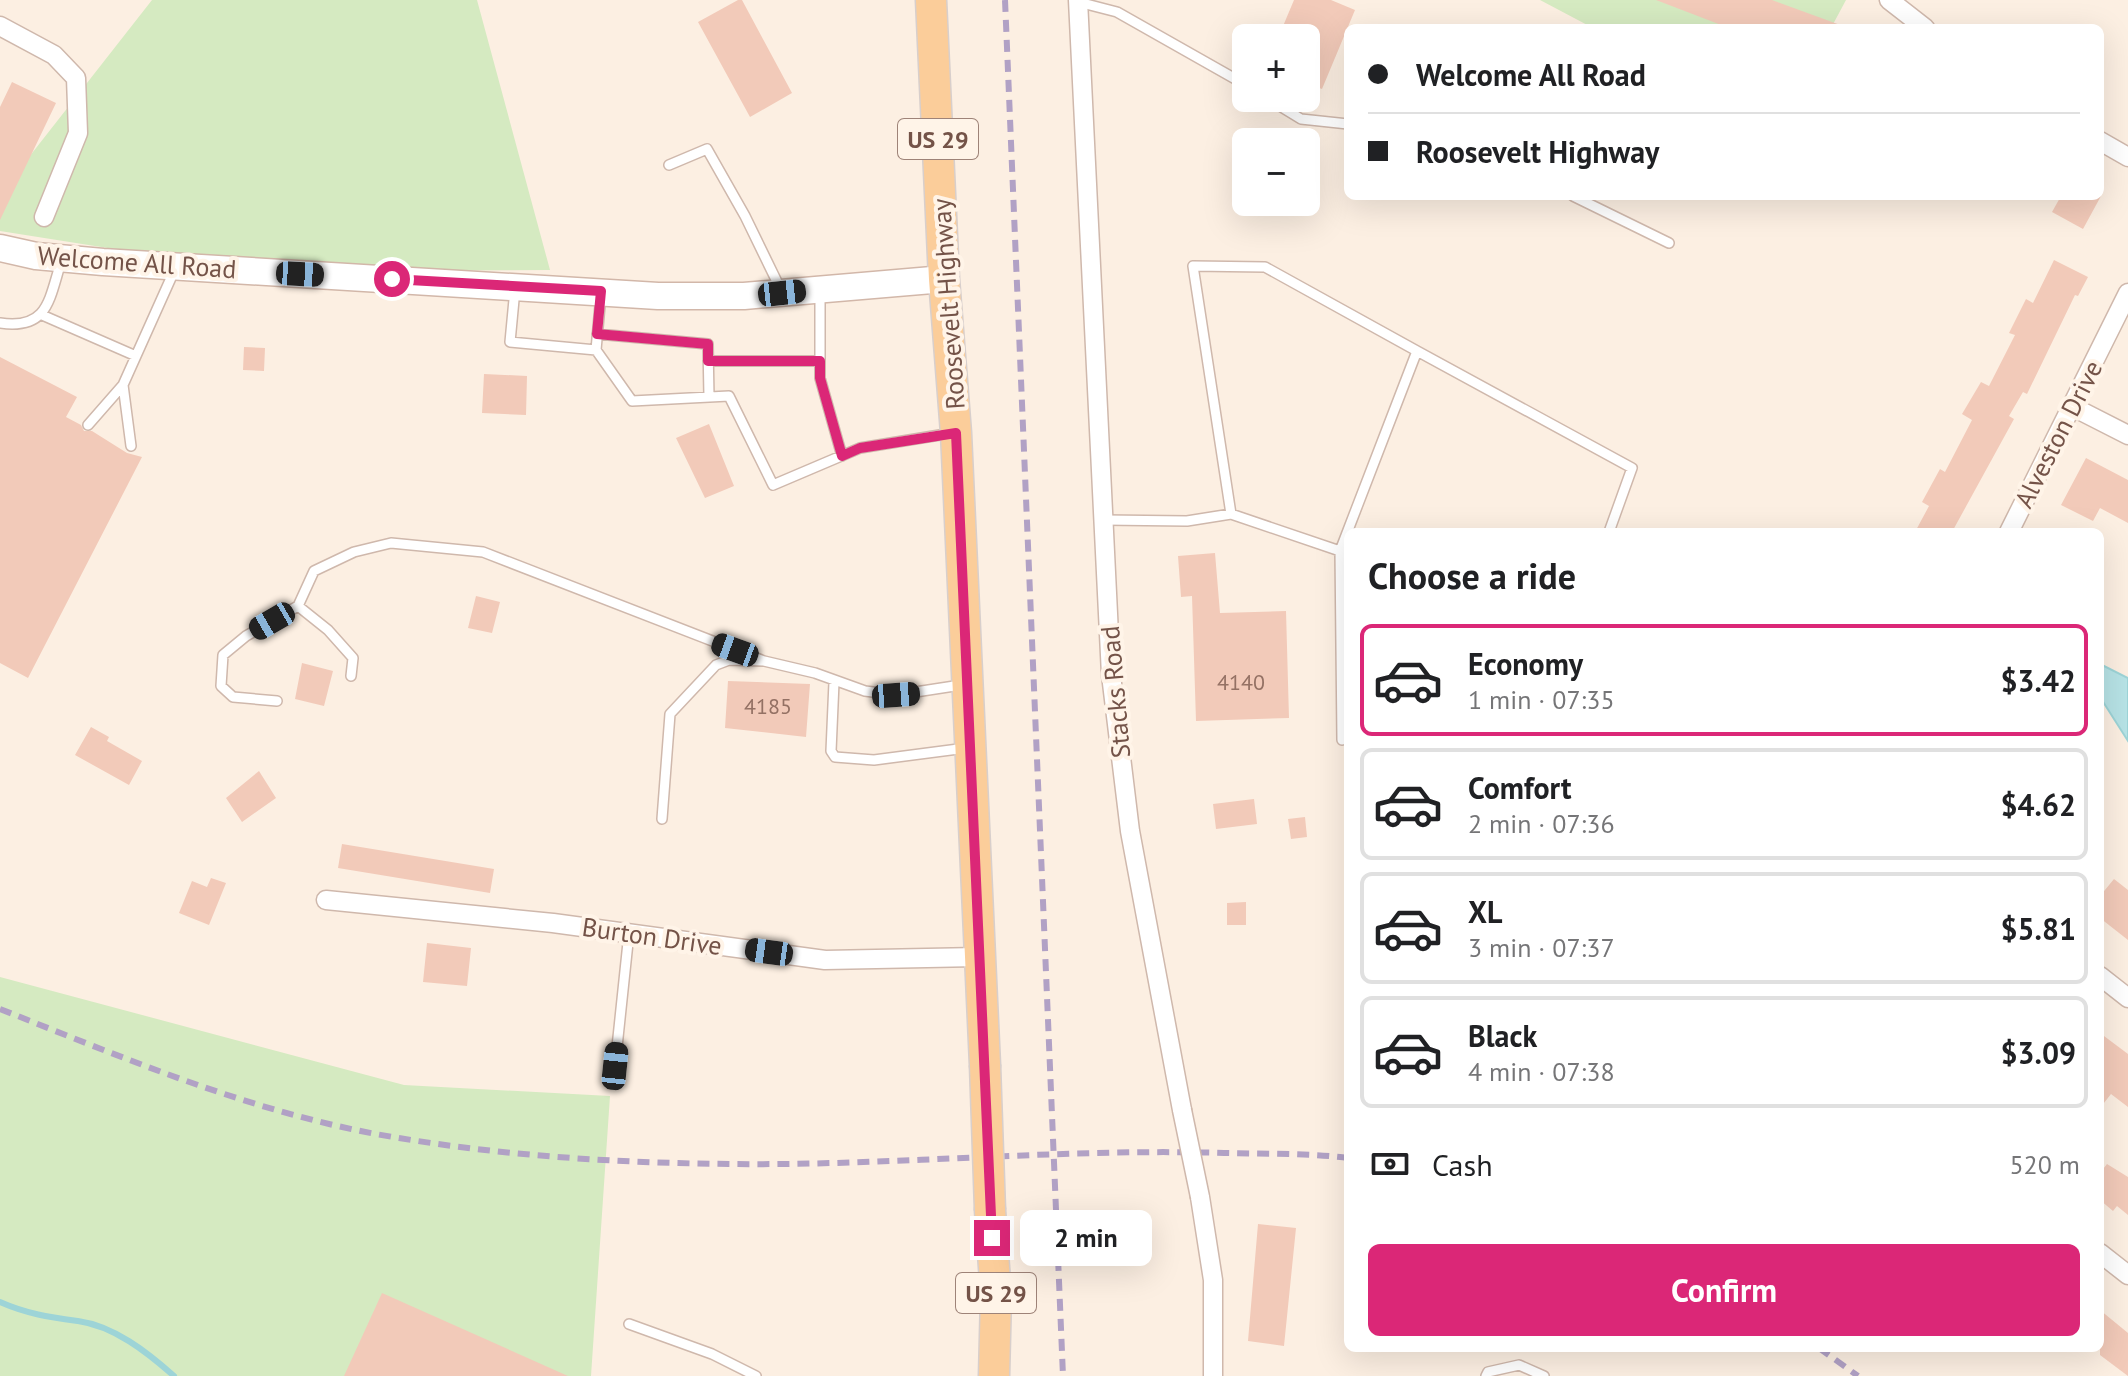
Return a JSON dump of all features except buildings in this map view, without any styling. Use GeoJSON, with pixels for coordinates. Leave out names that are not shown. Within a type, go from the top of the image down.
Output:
{"type":"FeatureCollection","features":[{"type":"Feature","properties":{"kind":"main road","name":"Roosevelt Highway"},"geometry":{"type":"LineString","coordinates":[[931,0],[944,279],[956,433],[969,684],[978,957],[996,1296],[994,1376]]}},
{"type":"Feature","properties":{"kind":"street"},"geometry":{"type":"LineString","coordinates":[[1889,0],[1920,24]]}},
{"type":"Feature","properties":{"kind":"street","name":"Stacks Road"},"geometry":{"type":"LineString","coordinates":[[1078,1],[1111,675],[1130,831],[1213,1280],[1213,1376]]}},
{"type":"Feature","properties":{"kind":"street"},"geometry":{"type":"LineString","coordinates":[[0,26],[54,55],[76,78],[78,133],[44,217]]}},
{"type":"Feature","properties":{"kind":"street"},"geometry":{"type":"LineString","coordinates":[[2104,143],[2128,157]]}},
{"type":"Feature","properties":{"kind":"street","name":"Welcome All Road"},"geometry":{"type":"LineString","coordinates":[[0,248],[62,259],[715,298],[944,279]]}},
{"type":"Feature","properties":{"kind":"street","name":"Alveston Drive"},"geometry":{"type":"LineString","coordinates":[[2011,528],[2128,293]]}},
{"type":"Feature","properties":{"kind":"street"},"geometry":{"type":"LineString","coordinates":[[2073,407],[2128,435]]}},
{"type":"Feature","properties":{"kind":"street","name":"Burton Drive"},"geometry":{"type":"LineString","coordinates":[[326,900],[629,933],[825,960],[978,957]]}},
{"type":"Feature","properties":{"kind":"street"},"geometry":{"type":"LineString","coordinates":[[2104,979],[2128,998]]}},
{"type":"Feature","properties":{"kind":"street"},"geometry":{"type":"LineString","coordinates":[[2104,1256],[2128,1275]]}},
{"type":"Feature","properties":{"kind":"lane"},"geometry":{"type":"LineString","coordinates":[[1078,1],[1117,12],[1232,77]]}},
{"type":"Feature","properties":{"kind":"lane"},"geometry":{"type":"LineString","coordinates":[[1290,112],[1301,119],[1344,124]]}},
{"type":"Feature","properties":{"kind":"lane"},"geometry":{"type":"LineString","coordinates":[[669,165],[707,149],[745,216],[782,293]]}},
{"type":"Feature","properties":{"kind":"lane"},"geometry":{"type":"LineString","coordinates":[[1581,200],[1669,243]]}},
{"type":"Feature","properties":{"kind":"lane"},"geometry":{"type":"LineString","coordinates":[[0,323],[25,326],[42,315],[62,259]]}},
{"type":"Feature","properties":{"kind":"lane"},"geometry":{"type":"LineString","coordinates":[[88,425],[123,385],[176,266]]}},
{"type":"Feature","properties":{"kind":"lane"},"geometry":{"type":"LineString","coordinates":[[1231,514],[1193,266],[1265,267],[1632,468],[1610,528]]}},
{"type":"Feature","properties":{"kind":"lane"},"geometry":{"type":"LineString","coordinates":[[515,286],[510,342],[596,350]]}},
{"type":"Feature","properties":{"kind":"lane"},"geometry":{"type":"LineString","coordinates":[[820,289],[820,378],[842,456]]}},
{"type":"Feature","properties":{"kind":"lane"},"geometry":{"type":"LineString","coordinates":[[601,291],[596,350],[632,401],[729,396],[773,485],[860,448],[956,433]]}},
{"type":"Feature","properties":{"kind":"lane"},"geometry":{"type":"LineString","coordinates":[[42,315],[136,356]]}},
{"type":"Feature","properties":{"kind":"lane"},"geometry":{"type":"LineString","coordinates":[[597,334],[708,344],[709,397]]}},
{"type":"Feature","properties":{"kind":"lane"},"geometry":{"type":"LineString","coordinates":[[1353,528],[1417,351]]}},
{"type":"Feature","properties":{"kind":"lane"},"geometry":{"type":"LineString","coordinates":[[708,361],[820,361]]}},
{"type":"Feature","properties":{"kind":"lane"},"geometry":{"type":"LineString","coordinates":[[123,385],[131,446]]}},
{"type":"Feature","properties":{"kind":"lane"},"geometry":{"type":"LineString","coordinates":[[1104,520],[1187,521],[1231,514],[1344,552],[1342,740]]}},
{"type":"Feature","properties":{"kind":"lane"},"geometry":{"type":"LineString","coordinates":[[277,701],[233,697],[221,686],[223,655],[246,636],[298,606],[314,571],[354,552],[391,543],[483,552],[764,661],[815,673],[834,682],[896,695],[969,684]]}},
{"type":"Feature","properties":{"kind":"lane"},"geometry":{"type":"LineString","coordinates":[[298,606],[328,630],[353,658],[351,676]]}},
{"type":"Feature","properties":{"kind":"lane"},"geometry":{"type":"LineString","coordinates":[[662,819],[670,714],[716,665],[729,660],[764,661]]}},
{"type":"Feature","properties":{"kind":"lane"},"geometry":{"type":"LineString","coordinates":[[834,682],[831,751],[835,757],[874,760],[969,748]]}},
{"type":"Feature","properties":{"kind":"lane"},"geometry":{"type":"LineString","coordinates":[[615,1066],[629,933]]}},
{"type":"Feature","properties":{"kind":"lane"},"geometry":{"type":"LineString","coordinates":[[629,1324],[712,1354],[756,1376]]}},
{"type":"Feature","properties":{"kind":"lane"},"geometry":{"type":"LineString","coordinates":[[1486,1376],[1488,1372],[1519,1365],[1544,1376]]}},
{"type":"Feature","properties":{"kind":"green space"},"geometry":{"type":"Polygon","coordinates":[[[152,0],[477,0],[550,270],[253,271],[0,231],[0,194],[152,0]]]}},
{"type":"Feature","properties":{"kind":"green space"},"geometry":{"type":"Polygon","coordinates":[[[1540,0],[1846,0],[1833,24],[1585,24],[1540,0]]]}},
{"type":"Feature","properties":{"kind":"green space"},"geometry":{"type":"Polygon","coordinates":[[[0,977],[404,1085],[610,1096],[591,1376],[0,1376],[0,977]]]}},
{"type":"Feature","properties":{"kind":"water"},"geometry":{"type":"Polygon","coordinates":[[[2104,666],[2128,678],[2128,741],[2104,703],[2104,666]]]}},
{"type":"Feature","properties":{"kind":"waterway"},"geometry":{"type":"LineString","coordinates":[[0,1302],[29,1312],[104,1328],[141,1349],[174,1376]]}},
{"type":"Feature","properties":{"kind":"railway"},"geometry":{"type":"LineString","coordinates":[[1005,0],[1063,1376]]}},
{"type":"Feature","properties":{"kind":"railway"},"geometry":{"type":"LineString","coordinates":[[0,1009],[196,1084],[297,1116],[399,1138],[481,1150],[605,1160],[729,1164],[1162,1152],[1344,1158]]}},
{"type":"Feature","properties":{"kind":"railway"},"geometry":{"type":"LineString","coordinates":[[1825,1352],[1858,1376]]}},
{"type":"Feature","properties":{"kind":"route"},"geometry":{"type":"LineString","coordinates":[[392,279],[601,291],[597,334],[708,344],[708,361],[820,361],[820,378],[842,456],[860,448],[956,433],[992,1238]]}}]}
